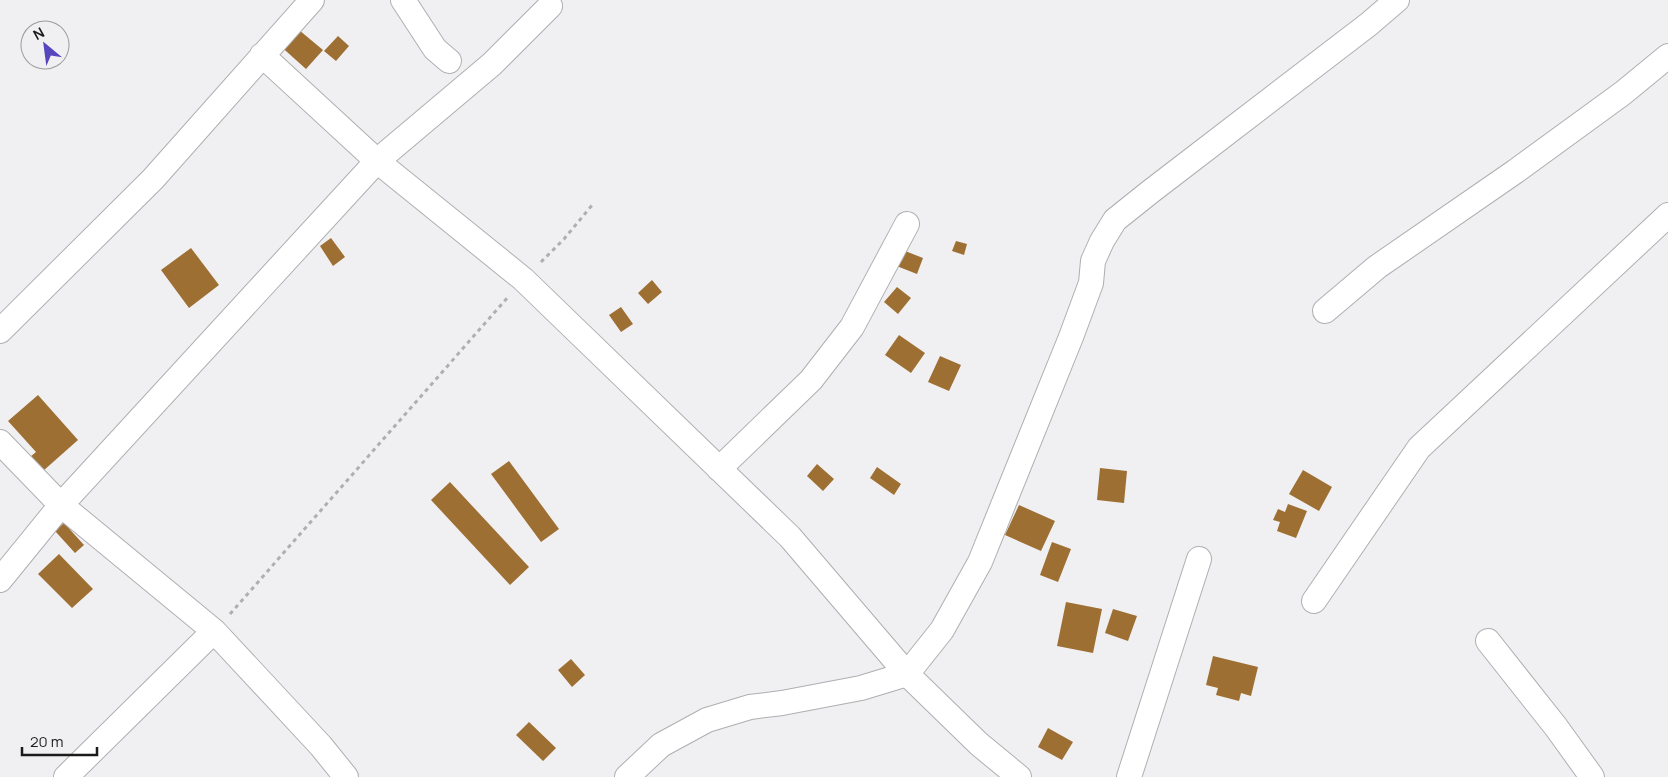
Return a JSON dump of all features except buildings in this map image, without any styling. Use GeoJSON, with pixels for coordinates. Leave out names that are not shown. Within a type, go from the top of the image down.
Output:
{"type":"FeatureCollection","features":[{"type":"Feature","properties":{"kind":"street"},"geometry":{"type":"LineString","coordinates":[[0,331],[154,179],[312,0]]}},
{"type":"Feature","properties":{"kind":"street"},"geometry":{"type":"LineString","coordinates":[[403,0],[435,49],[449,61]]}},
{"type":"Feature","properties":{"kind":"street"},"geometry":{"type":"LineString","coordinates":[[627,777],[661,745],[707,720],[750,706],[782,703],[861,688],[907,674],[942,630],[980,562],[1071,337],[1091,283],[1093,262],[1102,241],[1115,220],[1369,24],[1397,0]]}},
{"type":"Feature","properties":{"kind":"street"},"geometry":{"type":"LineString","coordinates":[[0,580],[61,505],[377,161],[492,64],[550,6]]}},
{"type":"Feature","properties":{"kind":"street"},"geometry":{"type":"LineString","coordinates":[[262,55],[377,161],[523,279],[790,537],[907,674],[980,744],[1019,777]]}},
{"type":"Feature","properties":{"kind":"street"},"geometry":{"type":"LineString","coordinates":[[1325,310],[1377,267],[1524,166],[1623,93],[1668,56]]}},
{"type":"Feature","properties":{"kind":"street"},"geometry":{"type":"LineString","coordinates":[[1314,601],[1419,448],[1668,215]]}},
{"type":"Feature","properties":{"kind":"street"},"geometry":{"type":"LineString","coordinates":[[719,469],[810,380],[852,327],[907,224]]}},
{"type":"Feature","properties":{"kind":"street"},"geometry":{"type":"LineString","coordinates":[[0,442],[61,505],[214,631],[321,746],[346,777]]}},
{"type":"Feature","properties":{"kind":"street"},"geometry":{"type":"LineString","coordinates":[[1129,777],[1199,560]]}},
{"type":"Feature","properties":{"kind":"street"},"geometry":{"type":"LineString","coordinates":[[66,777],[214,631]]}},
{"type":"Feature","properties":{"kind":"street"},"geometry":{"type":"LineString","coordinates":[[1488,641],[1556,727],[1592,777]]}},
{"type":"Feature","properties":{"kind":"street"},"geometry":{"type":"LineString","coordinates":[[1137,751],[1142,777]]}},
{"type":"Feature","properties":{"kind":"path"},"geometry":{"type":"LineString","coordinates":[[214,631],[523,279],[564,239],[593,204]]}}]}
